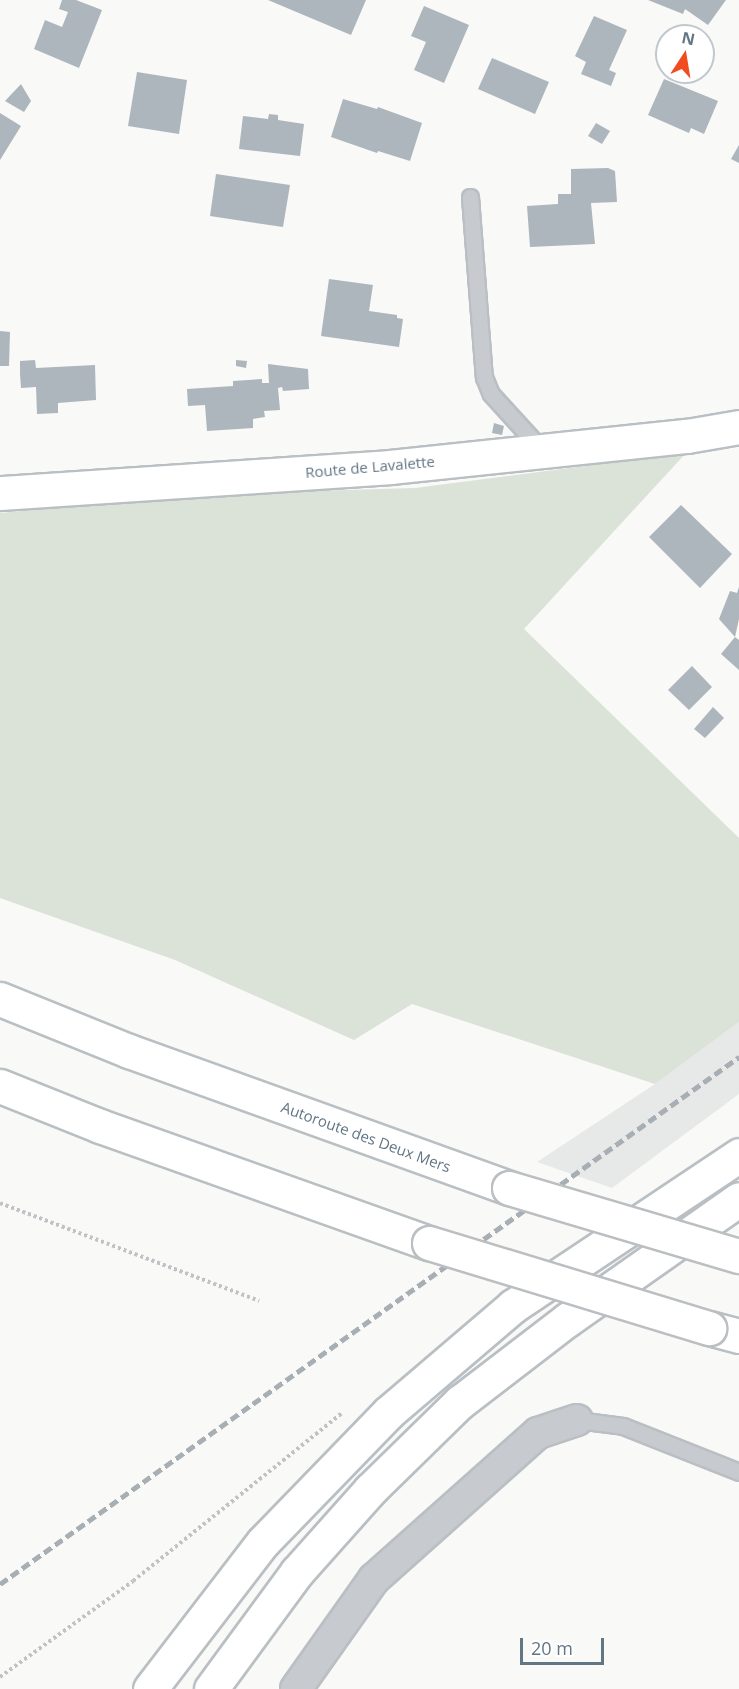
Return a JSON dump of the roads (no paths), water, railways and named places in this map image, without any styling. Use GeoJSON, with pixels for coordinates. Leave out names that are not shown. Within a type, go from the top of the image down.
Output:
{"type":"FeatureCollection","features":[{"type":"Feature","properties":{"kind":"main road","name":"Route de Lavalette"},"geometry":{"type":"LineString","coordinates":[[0,494],[390,467],[538,452],[739,427]]}},
{"type":"Feature","properties":{"kind":"main road","name":"Autoroute des Deux Mers"},"geometry":{"type":"LineString","coordinates":[[0,999],[129,1051],[508,1188],[739,1256]]}},
{"type":"Feature","properties":{"kind":"main road"},"geometry":{"type":"LineString","coordinates":[[0,1086],[100,1126],[429,1243],[724,1332]]}},
{"type":"Feature","properties":{"kind":"main road"},"geometry":{"type":"LineString","coordinates":[[150,1689],[263,1542],[389,1412],[513,1306],[739,1155]]}},
{"type":"Feature","properties":{"kind":"main road"},"geometry":{"type":"LineString","coordinates":[[212,1689],[297,1572],[370,1490],[460,1402],[567,1320],[739,1199]]}},
{"type":"Feature","properties":{"kind":"street"},"geometry":{"type":"LineString","coordinates":[[296,1689],[374,1579],[538,1433],[577,1420]]}},
{"type":"Feature","properties":{"kind":"lane"},"geometry":{"type":"LineString","coordinates":[[470,197],[484,377],[491,394],[531,438],[538,452]]}},
{"type":"Feature","properties":{"kind":"lane"},"geometry":{"type":"LineString","coordinates":[[577,1420],[623,1426],[739,1472]]}},
{"type":"Feature","properties":{"kind":"railway"},"geometry":{"type":"LineString","coordinates":[[0,1584],[739,1057]]}}]}
